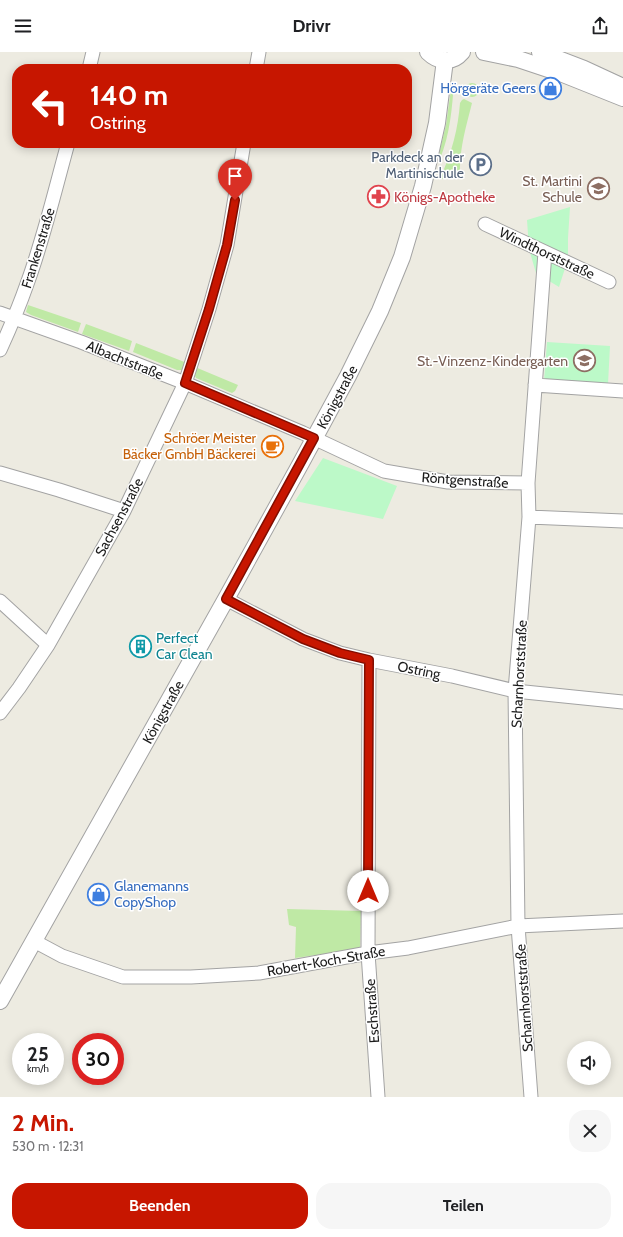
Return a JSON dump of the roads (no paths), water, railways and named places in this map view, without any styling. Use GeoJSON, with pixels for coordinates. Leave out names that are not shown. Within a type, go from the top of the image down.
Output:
{"type":"FeatureCollection","features":[{"type":"Feature","properties":{"kind":"street"},"geometry":{"type":"LineString","coordinates":[[90,64],[93,52]]}},
{"type":"Feature","properties":{"kind":"street"},"geometry":{"type":"LineString","coordinates":[[257,64],[258,52]]}},
{"type":"Feature","properties":{"kind":"street"},"geometry":{"type":"LineString","coordinates":[[428,52],[438,59],[445,60],[452,59],[462,52]]}},
{"type":"Feature","properties":{"kind":"street"},"geometry":{"type":"LineString","coordinates":[[484,52],[518,59],[574,78],[623,98]]}},
{"type":"Feature","properties":{"kind":"street"},"geometry":{"type":"LineString","coordinates":[[540,52],[584,69],[623,87]]}},
{"type":"Feature","properties":{"kind":"street","name":"Königstraße"},"geometry":{"type":"LineString","coordinates":[[0,1001],[226,599],[348,376],[380,311],[402,257],[423,186],[437,123],[445,60]]}},
{"type":"Feature","properties":{"kind":"street","name":"Frankenstraße"},"geometry":{"type":"LineString","coordinates":[[0,350],[28,283],[67,148]]}},
{"type":"Feature","properties":{"kind":"street","name":"Sachsenstraße"},"geometry":{"type":"LineString","coordinates":[[0,713],[48,645],[124,511],[185,383],[209,309],[227,245],[243,148]]}},
{"type":"Feature","properties":{"kind":"street","name":"Windthorststraße"},"geometry":{"type":"LineString","coordinates":[[485,224],[609,282]]}},
{"type":"Feature","properties":{"kind":"street","name":"Scharnhorststraße"},"geometry":{"type":"LineString","coordinates":[[531,1097],[518,926],[515,691],[529,517],[528,483],[545,252]]}},
{"type":"Feature","properties":{"kind":"street","name":"Albachtstraße"},"geometry":{"type":"LineString","coordinates":[[0,314],[81,342],[185,383],[314,438]]}},
{"type":"Feature","properties":{"kind":"street"},"geometry":{"type":"LineString","coordinates":[[535,385],[623,391]]}},
{"type":"Feature","properties":{"kind":"street","name":"Röntgenstraße"},"geometry":{"type":"LineString","coordinates":[[314,438],[384,471],[448,482],[528,483]]}},
{"type":"Feature","properties":{"kind":"street"},"geometry":{"type":"LineString","coordinates":[[0,473],[124,511]]}},
{"type":"Feature","properties":{"kind":"street"},"geometry":{"type":"LineString","coordinates":[[529,517],[623,521]]}},
{"type":"Feature","properties":{"kind":"street","name":"Ostring"},"geometry":{"type":"LineString","coordinates":[[226,599],[303,639],[340,653],[452,676],[515,691],[623,702]]}},
{"type":"Feature","properties":{"kind":"street"},"geometry":{"type":"LineString","coordinates":[[0,601],[48,645]]}},
{"type":"Feature","properties":{"kind":"street","name":"Eschstraße"},"geometry":{"type":"LineString","coordinates":[[369,660],[368,953],[378,1097]]}},
{"type":"Feature","properties":{"kind":"street","name":"Robert-Koch-Straße"},"geometry":{"type":"LineString","coordinates":[[34,941],[62,956],[123,977],[191,977],[259,974],[368,953],[408,948],[518,926],[623,921]]}},
{"type":"Feature","properties":{"kind":"place","name":"Hörgeräte Geers"},"geometry":{"type":"Point","coordinates":[551,88]}},
{"type":"Feature","properties":{"kind":"place","name":"Parkdeck an der Martinischule"},"geometry":{"type":"Point","coordinates":[480,165]}},
{"type":"Feature","properties":{"kind":"place","name":"St. Martini Schule"},"geometry":{"type":"Point","coordinates":[598,189]}},
{"type":"Feature","properties":{"kind":"place","name":"Königs-Apotheke"},"geometry":{"type":"Point","coordinates":[379,197]}},
{"type":"Feature","properties":{"kind":"place","name":"St.-Vinzenz-Kindergarten"},"geometry":{"type":"Point","coordinates":[584,361]}},
{"type":"Feature","properties":{"kind":"place","name":"Schröer Meister Bäcker GmbH Bäckerei"},"geometry":{"type":"Point","coordinates":[272,446]}},
{"type":"Feature","properties":{"kind":"place","name":"Perfect Car Clean"},"geometry":{"type":"Point","coordinates":[141,646]}},
{"type":"Feature","properties":{"kind":"place","name":"Glanemanns CopyShop"},"geometry":{"type":"Point","coordinates":[99,894]}}]}
